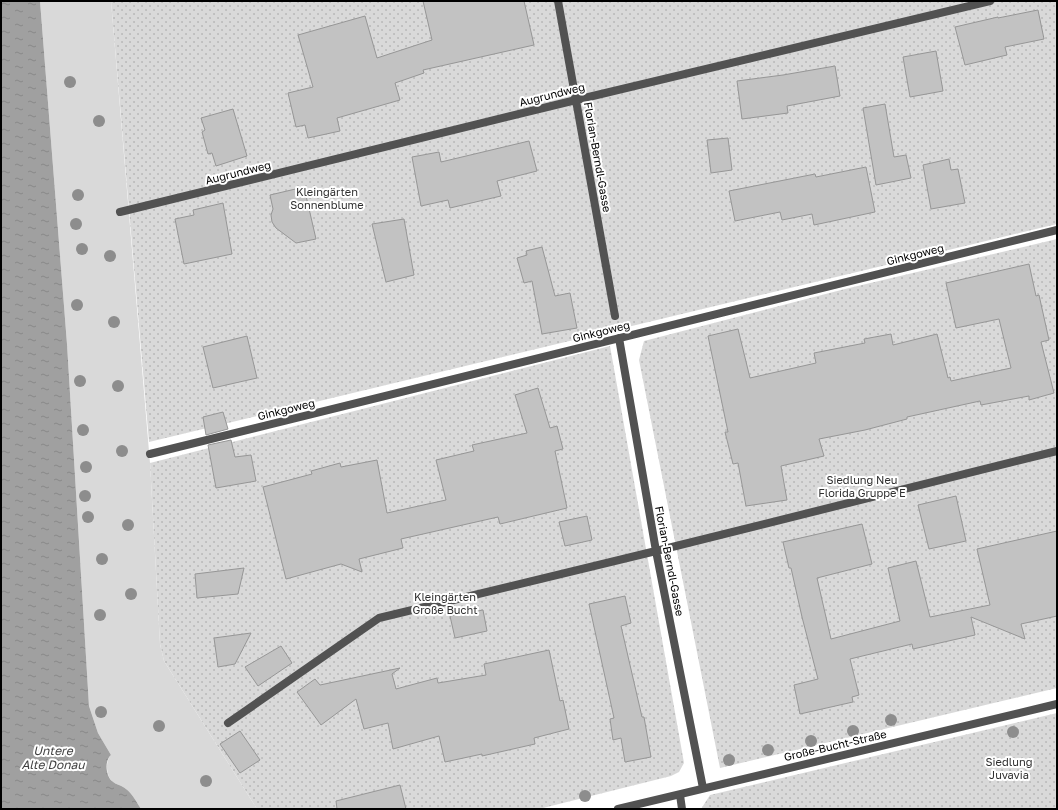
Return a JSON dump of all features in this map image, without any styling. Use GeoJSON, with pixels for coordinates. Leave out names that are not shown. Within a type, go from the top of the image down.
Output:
{"type":"FeatureCollection","features":[{"type":"Feature","properties":{"kind":"street","name":"Florian-Berndl-Gasse"},"geometry":{"type":"LineString","coordinates":[[558,1],[615,316]]}},
{"type":"Feature","properties":{"kind":"street","name":"Augrundweg"},"geometry":{"type":"LineString","coordinates":[[120,212],[576,100],[990,1]]}},
{"type":"Feature","properties":{"kind":"street","name":"Ginkgoweg"},"geometry":{"type":"LineString","coordinates":[[150,454],[1057,230]]}},
{"type":"Feature","properties":{"kind":"street","name":"Florian-Berndl-Gasse"},"geometry":{"type":"LineString","coordinates":[[619,338],[656,551],[703,788]]}},
{"type":"Feature","properties":{"kind":"street"},"geometry":{"type":"LineString","coordinates":[[228,723],[379,618],[1057,452]]}},
{"type":"Feature","properties":{"kind":"street","name":"Große-Bucht-Straße"},"geometry":{"type":"LineString","coordinates":[[618,809],[1057,704]]}},
{"type":"Feature","properties":{"kind":"street"},"geometry":{"type":"LineString","coordinates":[[680,795],[682,809]]}},
{"type":"Feature","properties":{"kind":"green space"},"geometry":{"type":"Polygon","coordinates":[[[40,1],[111,1],[150,463],[160,644],[164,661],[257,809],[141,809],[128,791],[114,782],[108,775],[107,764],[111,755],[98,733],[89,706],[67,344],[40,1]]]}},
{"type":"Feature","properties":{"kind":"green space","name":"Kleingärten Sonnenblume"},"geometry":{"type":"Polygon","coordinates":[[[111,1],[1057,1],[1057,224],[149,442],[111,1]]]}},
{"type":"Feature","properties":{"kind":"green space","name":"Siedlung Neu Florida Gruppe E"},"geometry":{"type":"Polygon","coordinates":[[[1057,239],[1057,688],[720,768],[639,360],[644,341],[845,289],[1057,239]]]}},
{"type":"Feature","properties":{"kind":"green space","name":"Kleingärten Große Bucht"},"geometry":{"type":"Polygon","coordinates":[[[610,346],[684,763],[679,772],[671,776],[539,809],[257,809],[164,661],[160,644],[150,463],[610,346]]]}},
{"type":"Feature","properties":{"kind":"green space","name":"Siedlung Juvavia"},"geometry":{"type":"Polygon","coordinates":[[[1057,713],[1057,809],[701,809],[710,795],[1057,713]]]}},
{"type":"Feature","properties":{"kind":"water","name":"Untere Alte Donau"},"geometry":{"type":"Polygon","coordinates":[[[1,1],[40,1],[67,344],[89,706],[98,733],[111,755],[107,761],[108,776],[128,791],[141,809],[1,809],[1,1]]]}},
{"type":"Feature","properties":{"kind":"building"},"geometry":{"type":"Polygon","coordinates":[[[423,1],[524,1],[534,45],[423,70],[424,73],[395,83],[400,100],[337,118],[340,131],[308,138],[305,125],[296,127],[288,93],[313,87],[298,35],[365,16],[377,58],[432,40],[423,1]]]}},
{"type":"Feature","properties":{"kind":"building"},"geometry":{"type":"Polygon","coordinates":[[[1038,10],[1044,39],[1005,47],[1007,55],[965,65],[955,27],[1038,10]]]}},
{"type":"Feature","properties":{"kind":"building"},"geometry":{"type":"Polygon","coordinates":[[[936,51],[943,91],[910,97],[903,57],[936,51]]]}},
{"type":"Feature","properties":{"kind":"building"},"geometry":{"type":"Polygon","coordinates":[[[835,66],[840,96],[787,106],[788,113],[742,119],[737,81],[835,66]]]}},
{"type":"Feature","properties":{"kind":"building"},"geometry":{"type":"Polygon","coordinates":[[[885,104],[894,157],[906,155],[911,178],[876,185],[863,108],[885,104]]]}},
{"type":"Feature","properties":{"kind":"building"},"geometry":{"type":"Polygon","coordinates":[[[233,109],[247,156],[216,166],[212,153],[208,154],[202,132],[205,130],[201,118],[233,109]]]}},
{"type":"Feature","properties":{"kind":"building"},"geometry":{"type":"Polygon","coordinates":[[[728,138],[732,170],[711,173],[707,140],[728,138]]]}},
{"type":"Feature","properties":{"kind":"building"},"geometry":{"type":"Polygon","coordinates":[[[529,141],[537,171],[497,181],[501,196],[450,208],[448,200],[421,206],[412,157],[439,152],[441,162],[529,141]]]}},
{"type":"Feature","properties":{"kind":"building"},"geometry":{"type":"Polygon","coordinates":[[[949,159],[951,170],[958,169],[965,203],[931,209],[923,165],[949,159]]]}},
{"type":"Feature","properties":{"kind":"building"},"geometry":{"type":"Polygon","coordinates":[[[866,167],[875,212],[814,225],[812,214],[782,220],[780,212],[735,221],[729,191],[815,174],[816,177],[866,167]]]}},
{"type":"Feature","properties":{"kind":"building"},"geometry":{"type":"Polygon","coordinates":[[[304,187],[316,239],[296,243],[276,228],[272,222],[271,215],[273,209],[270,195],[304,187]]]}},
{"type":"Feature","properties":{"kind":"building"},"geometry":{"type":"Polygon","coordinates":[[[223,203],[232,254],[184,264],[175,219],[194,215],[193,210],[223,203]]]}},
{"type":"Feature","properties":{"kind":"building"},"geometry":{"type":"Polygon","coordinates":[[[404,219],[414,275],[386,282],[372,224],[404,219]]]}},
{"type":"Feature","properties":{"kind":"building"},"geometry":{"type":"Polygon","coordinates":[[[542,247],[555,296],[570,293],[577,328],[542,334],[532,281],[524,283],[517,258],[527,255],[526,251],[542,247]]]}},
{"type":"Feature","properties":{"kind":"building"},"geometry":{"type":"Polygon","coordinates":[[[1029,264],[1036,296],[1039,295],[1049,340],[1041,342],[1054,393],[1029,400],[1029,396],[981,405],[980,401],[907,417],[907,419],[865,430],[819,439],[824,456],[781,466],[787,500],[746,506],[738,463],[733,464],[725,432],[728,432],[708,336],[738,329],[750,378],[816,363],[814,353],[865,343],[864,339],[891,334],[893,345],[937,334],[948,378],[950,377],[951,381],[1011,368],[999,319],[956,328],[946,283],[1029,264]]]}},
{"type":"Feature","properties":{"kind":"building"},"geometry":{"type":"Polygon","coordinates":[[[247,336],[257,378],[213,388],[203,347],[247,336]]]}},
{"type":"Feature","properties":{"kind":"building"},"geometry":{"type":"Polygon","coordinates":[[[538,388],[550,428],[557,426],[563,449],[555,451],[567,508],[500,524],[498,517],[401,539],[403,548],[359,559],[362,572],[341,564],[286,579],[263,487],[312,474],[311,471],[340,463],[341,467],[377,460],[387,513],[446,500],[436,460],[474,451],[472,445],[527,433],[515,395],[538,388]]]}},
{"type":"Feature","properties":{"kind":"building"},"geometry":{"type":"Polygon","coordinates":[[[223,412],[228,429],[206,435],[203,417],[223,412]]]}},
{"type":"Feature","properties":{"kind":"building"},"geometry":{"type":"Polygon","coordinates":[[[231,440],[235,457],[251,455],[256,481],[216,488],[208,445],[231,440]]]}},
{"type":"Feature","properties":{"kind":"building"},"geometry":{"type":"Polygon","coordinates":[[[956,496],[966,541],[929,549],[918,505],[956,496]]]}},
{"type":"Feature","properties":{"kind":"building"},"geometry":{"type":"Polygon","coordinates":[[[587,516],[592,540],[565,546],[559,522],[587,516]]]}},
{"type":"Feature","properties":{"kind":"building"},"geometry":{"type":"Polygon","coordinates":[[[862,524],[872,564],[817,578],[831,639],[900,621],[888,568],[916,561],[930,617],[990,605],[977,549],[1057,531],[1057,616],[1021,624],[1025,639],[971,617],[975,635],[913,649],[912,644],[850,659],[859,695],[852,697],[853,702],[800,714],[794,685],[818,679],[791,568],[789,568],[783,542],[862,524]]]}},
{"type":"Feature","properties":{"kind":"building"},"geometry":{"type":"Polygon","coordinates":[[[244,568],[238,594],[197,598],[195,574],[244,568]]]}},
{"type":"Feature","properties":{"kind":"building"},"geometry":{"type":"Polygon","coordinates":[[[625,596],[631,623],[621,626],[642,717],[644,717],[651,757],[625,762],[621,738],[613,740],[610,719],[614,718],[589,604],[625,596]]]}},
{"type":"Feature","properties":{"kind":"building"},"geometry":{"type":"Polygon","coordinates":[[[483,610],[487,631],[455,638],[450,616],[483,610]]]}},
{"type":"Feature","properties":{"kind":"building"},"geometry":{"type":"Polygon","coordinates":[[[251,633],[235,664],[218,667],[214,638],[251,633]]]}},
{"type":"Feature","properties":{"kind":"building"},"geometry":{"type":"Polygon","coordinates":[[[281,646],[292,663],[258,686],[245,667],[281,646]]]}},
{"type":"Feature","properties":{"kind":"building"},"geometry":{"type":"Polygon","coordinates":[[[549,650],[560,701],[563,700],[569,729],[534,738],[535,744],[482,756],[482,754],[445,762],[439,736],[393,749],[388,723],[364,729],[356,699],[321,725],[297,692],[315,679],[320,685],[400,668],[392,674],[396,689],[437,678],[438,683],[486,675],[484,664],[549,650]]]}},
{"type":"Feature","properties":{"kind":"building"},"geometry":{"type":"Polygon","coordinates":[[[240,731],[260,760],[240,773],[220,744],[240,731]]]}},
{"type":"Feature","properties":{"kind":"building"},"geometry":{"type":"Polygon","coordinates":[[[400,785],[406,809],[337,809],[336,801],[400,785]]]}}]}
